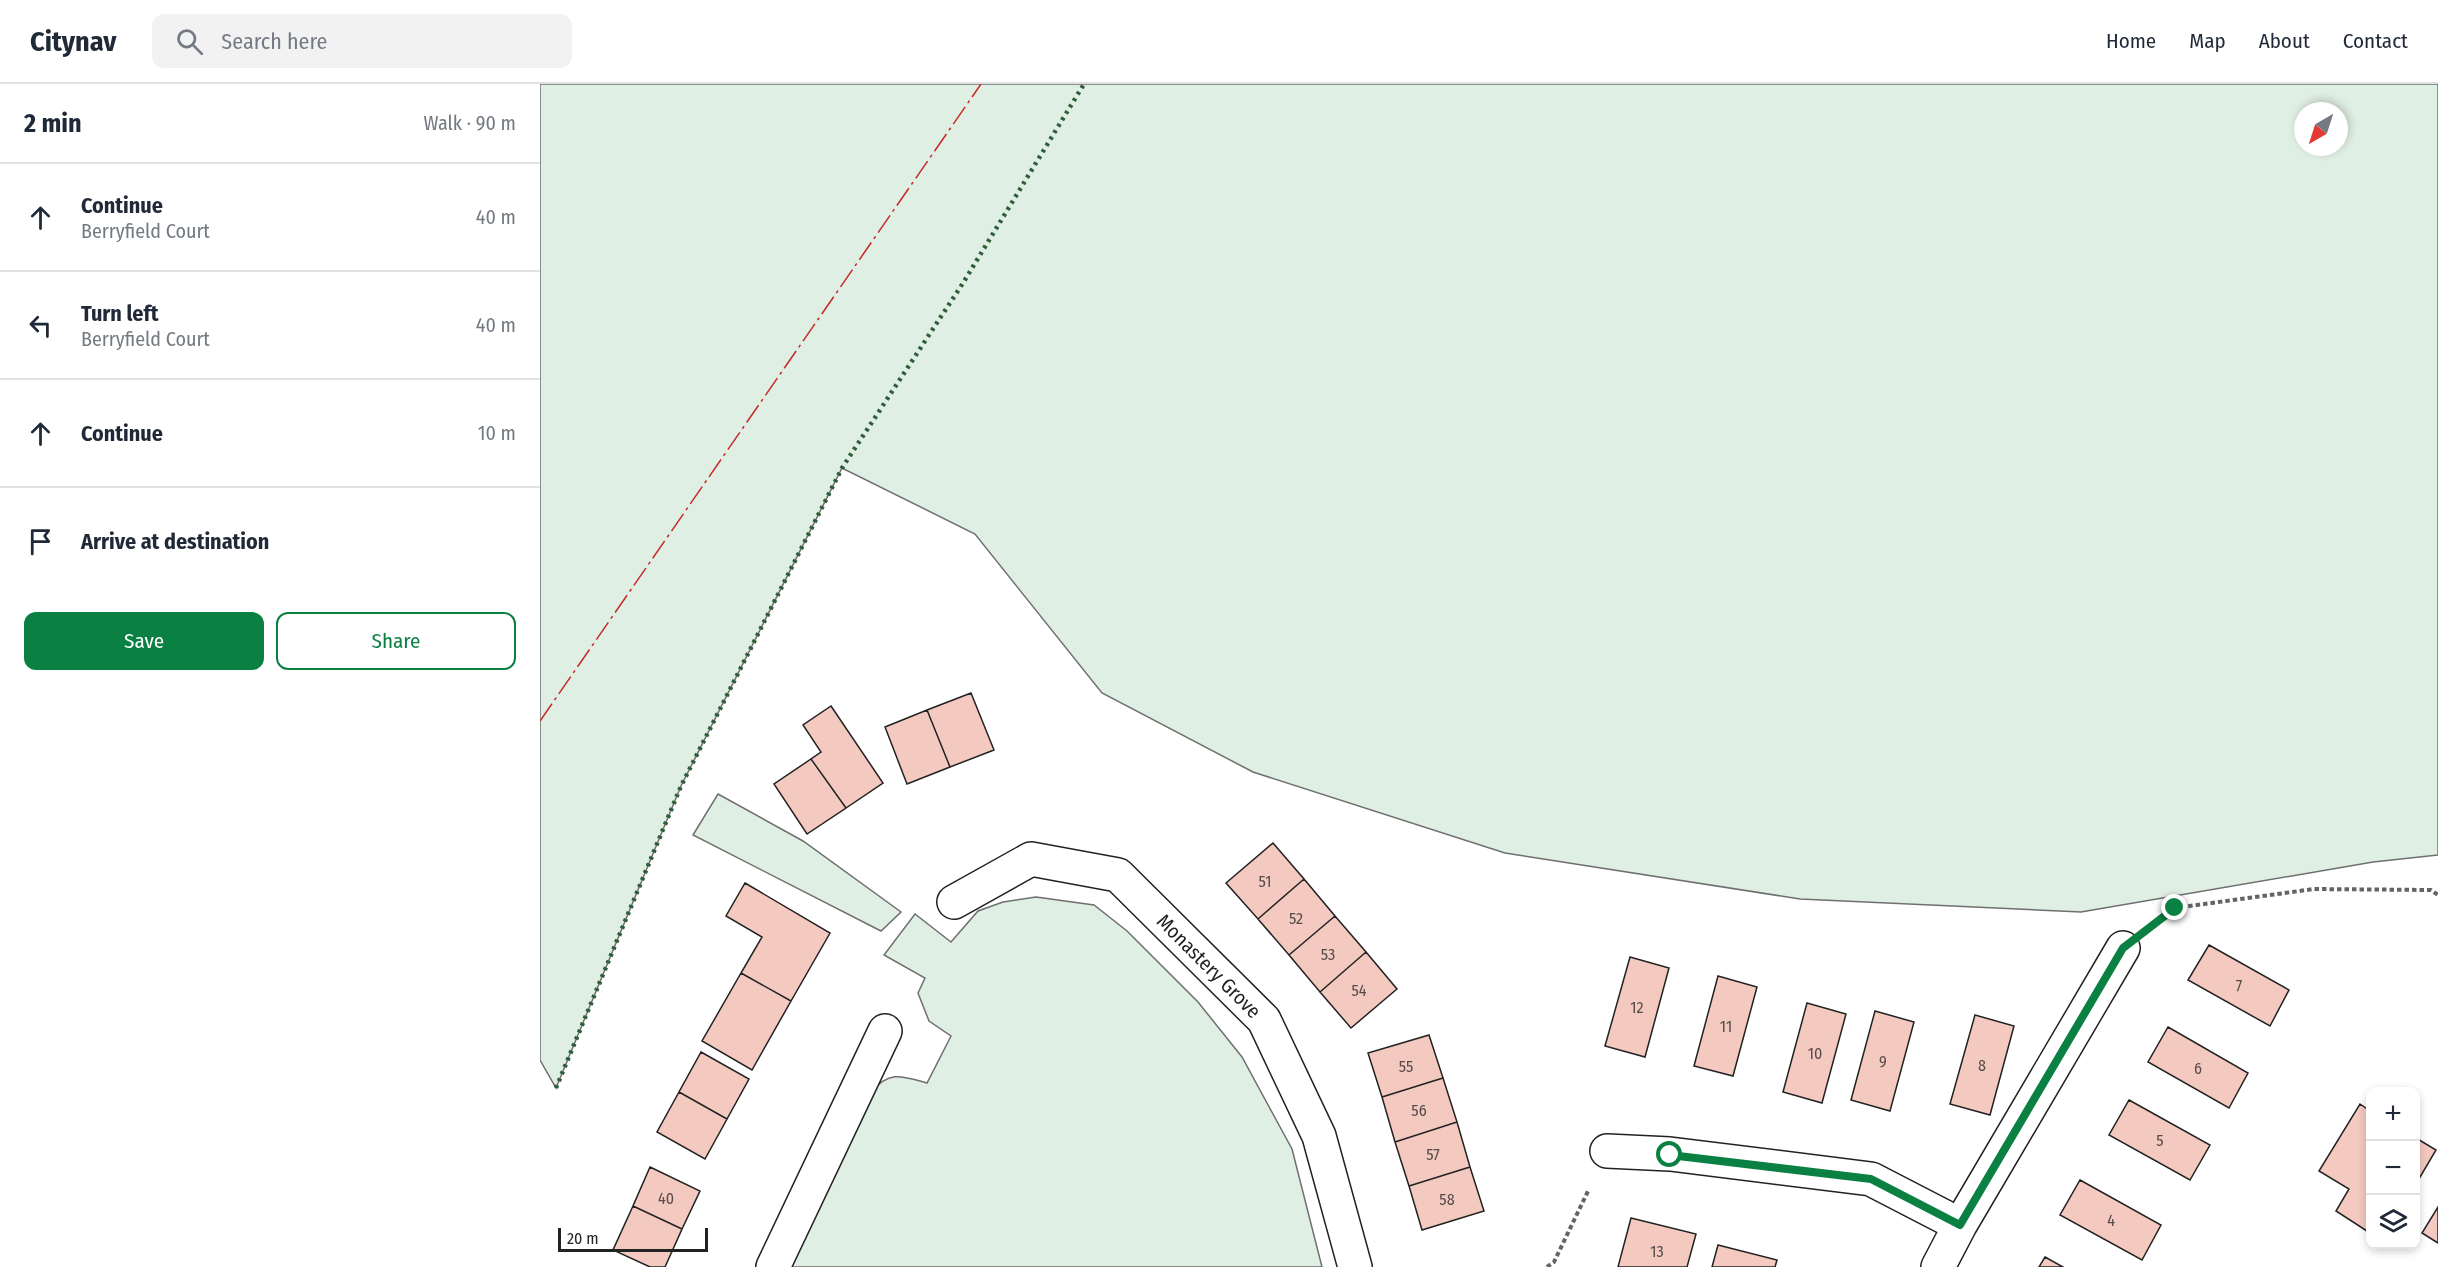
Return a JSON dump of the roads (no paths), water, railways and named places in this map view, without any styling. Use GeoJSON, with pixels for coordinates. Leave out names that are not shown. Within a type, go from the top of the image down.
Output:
{"type":"FeatureCollection","features":[{"type":"Feature","properties":{"kind":"street","name":"Monastery Grove"},"geometry":{"type":"LineString","coordinates":[[954,902],[1031,860],[1118,875],[1264,1020],[1318,1136],[1355,1267]]}},
{"type":"Feature","properties":{"kind":"street"},"geometry":{"type":"LineString","coordinates":[[1938,1267],[1960,1225],[2123,948]]}},
{"type":"Feature","properties":{"kind":"street"},"geometry":{"type":"LineString","coordinates":[[773,1267],[885,1031]]}},
{"type":"Feature","properties":{"kind":"street"},"geometry":{"type":"LineString","coordinates":[[1607,1151],[1670,1155],[1871,1179],[1960,1225]]}}]}
